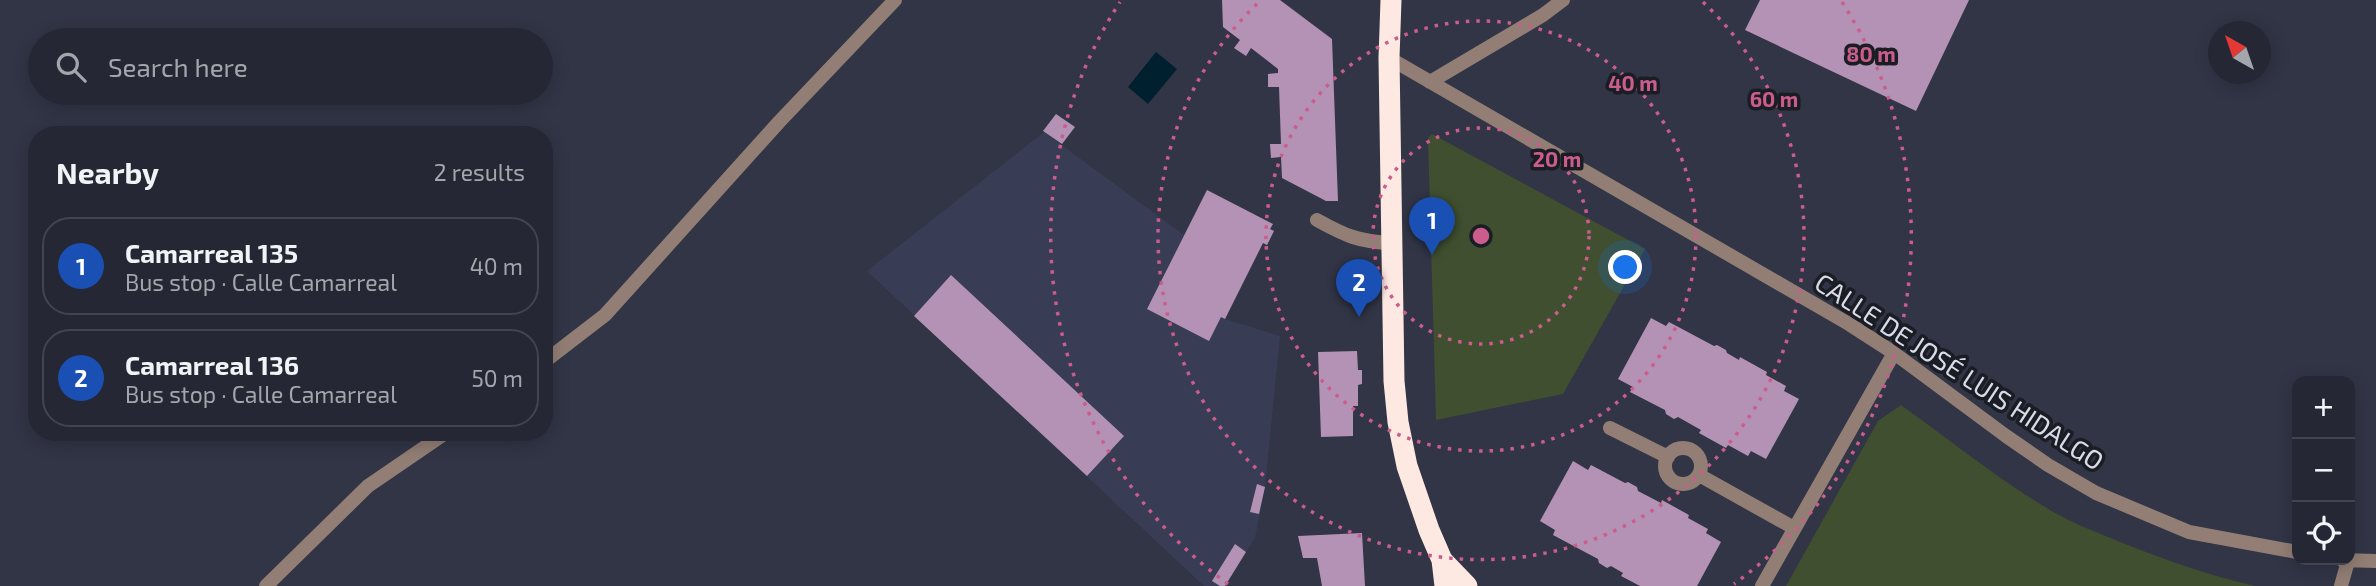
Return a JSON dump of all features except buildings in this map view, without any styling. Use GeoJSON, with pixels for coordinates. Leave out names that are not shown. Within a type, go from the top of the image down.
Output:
{"type":"FeatureCollection","features":[{"type":"Feature","properties":{"kind":"highway"},"geometry":{"type":"LineString","coordinates":[[1391,0],[1388,58],[1391,243],[1398,422],[1407,466],[1442,560],[1446,586]]}},
{"type":"Feature","properties":{"kind":"highway"},"geometry":{"type":"LineString","coordinates":[[1442,560],[1467,586]]}},
{"type":"Feature","properties":{"kind":"street"},"geometry":{"type":"LineString","coordinates":[[553,355],[605,315],[779,122],[895,0]]}},
{"type":"Feature","properties":{"kind":"street"},"geometry":{"type":"LineString","coordinates":[[1430,82],[1544,15],[1563,0]]}},
{"type":"Feature","properties":{"kind":"street","name":"CALLE DE JOSÉ LUIS HIDALGO"},"geometry":{"type":"LineString","coordinates":[[1388,58],[1849,324],[1894,353],[2048,465],[2096,493],[2189,532],[2292,551]]}},
{"type":"Feature","properties":{"kind":"street"},"geometry":{"type":"LineString","coordinates":[[1317,220],[1348,238],[1367,243],[1391,243]]}},
{"type":"Feature","properties":{"kind":"street"},"geometry":{"type":"LineString","coordinates":[[1762,586],[1894,353]]}},
{"type":"Feature","properties":{"kind":"street"},"geometry":{"type":"LineString","coordinates":[[1610,428],[1668,457]]}},
{"type":"Feature","properties":{"kind":"street"},"geometry":{"type":"LineString","coordinates":[[266,586],[368,486],[434,441]]}},
{"type":"Feature","properties":{"kind":"street"},"geometry":{"type":"LineString","coordinates":[[1674,450],[1692,450],[1699,457],[1699,475],[1692,482],[1674,482],[1667,475],[1665,466],[1668,457],[1674,450]]}},
{"type":"Feature","properties":{"kind":"street"},"geometry":{"type":"LineString","coordinates":[[1699,475],[1794,528]]}},
{"type":"Feature","properties":{"kind":"street"},"geometry":{"type":"LineString","coordinates":[[2355,560],[2376,561]]}},
{"type":"Feature","properties":{"kind":"street"},"geometry":{"type":"LineString","coordinates":[[2341,586],[2344,565]]}},
{"type":"Feature","properties":{"kind":"shaded area"},"geometry":{"type":"Polygon","coordinates":[[[1156,52],[1177,69],[1148,104],[1128,87],[1156,52]]]}},
{"type":"Feature","properties":{"kind":"shaded area"},"geometry":{"type":"Polygon","coordinates":[[[1044,132],[1184,235],[1159,285],[1225,319],[1280,336],[1265,487],[1255,538],[1225,586],[1204,586],[867,271],[1044,132]]]}},
{"type":"Feature","properties":{"kind":"green space"},"geometry":{"type":"Polygon","coordinates":[[[1432,134],[1645,249],[1563,394],[1436,420],[1428,138],[1432,134]]]}},
{"type":"Feature","properties":{"kind":"green space"},"geometry":{"type":"Polygon","coordinates":[[[1901,405],[1974,459],[2065,518],[2165,559],[2255,586],[1786,586],[1878,421],[1901,405]]]}},
{"type":"Feature","properties":{"kind":"place","name":"Camarreal 135"},"geometry":{"type":"Point","coordinates":[1432,255]}},
{"type":"Feature","properties":{"kind":"place","name":"Camarreal 136"},"geometry":{"type":"Point","coordinates":[1359,317]}}]}
